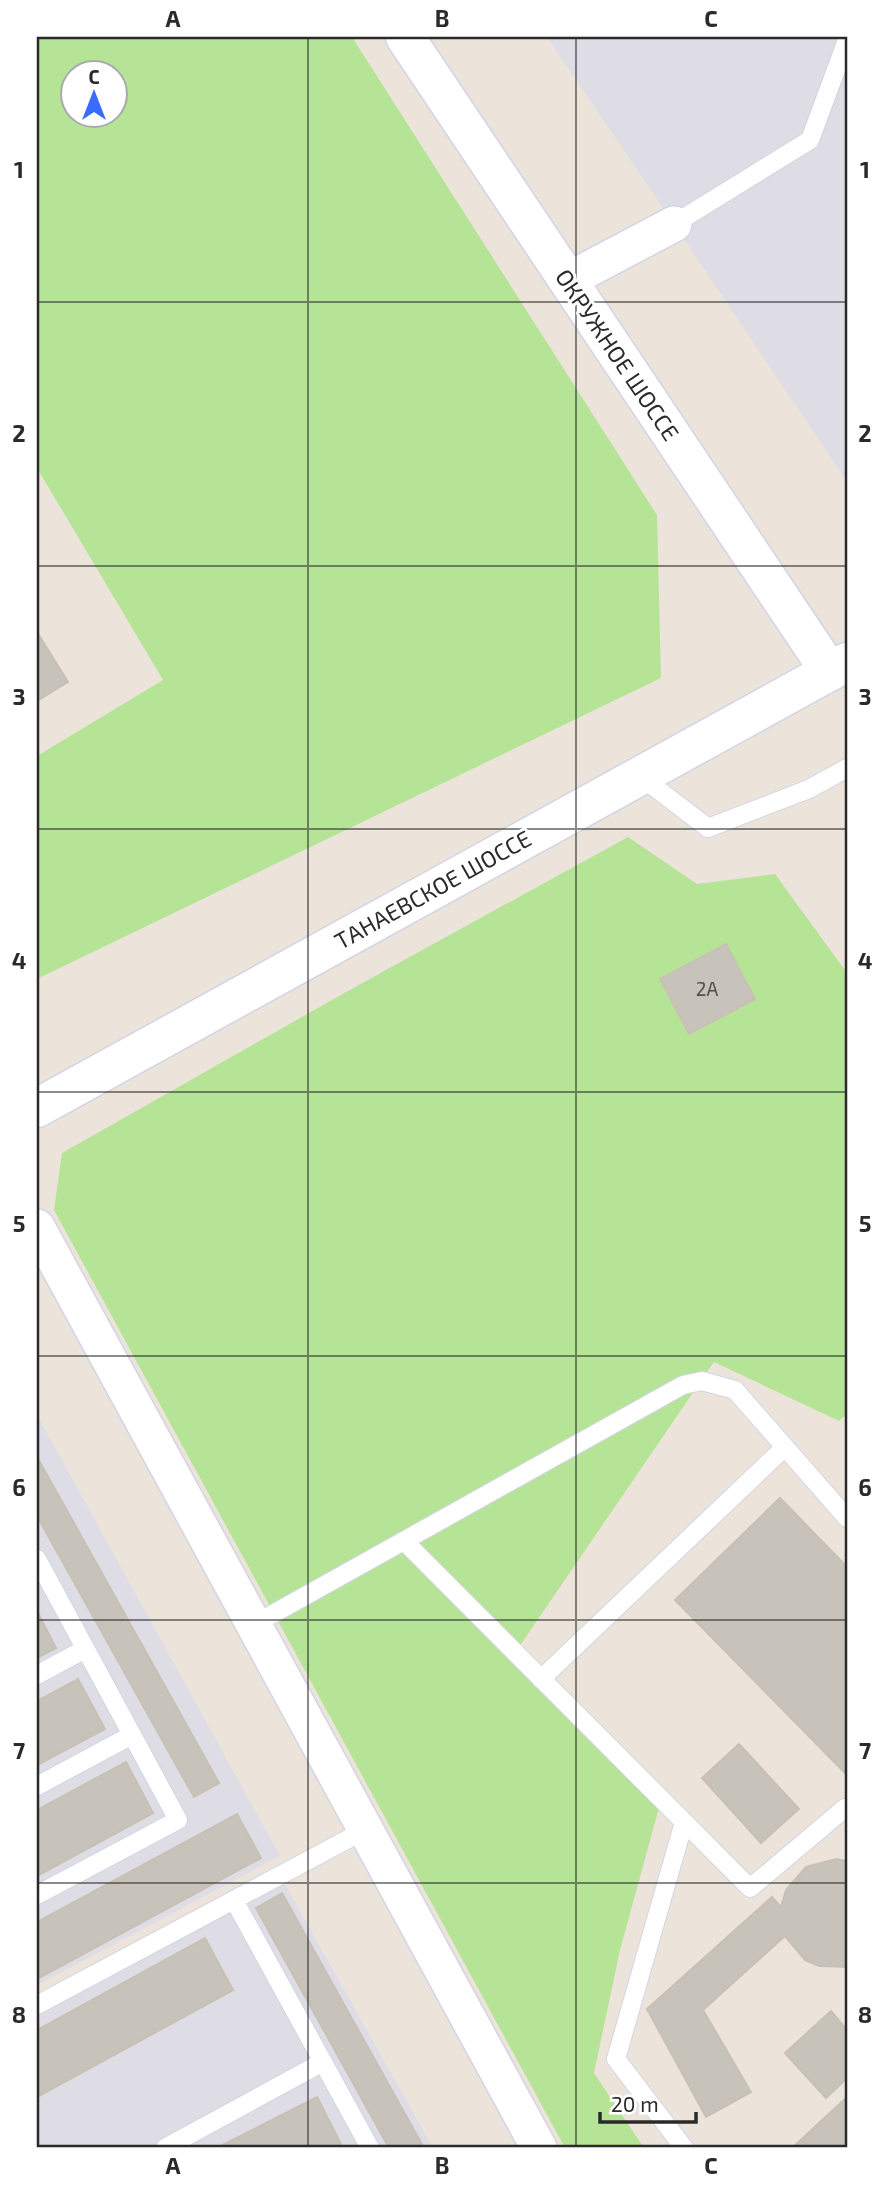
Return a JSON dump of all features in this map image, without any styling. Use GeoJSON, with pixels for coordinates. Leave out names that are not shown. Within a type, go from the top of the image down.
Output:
{"type":"FeatureCollection","features":[{"type":"Feature","properties":{"kind":"street","name":"ОКРУЖНОЕ ШОССЕ"},"geometry":{"type":"LineString","coordinates":[[405,37],[568,281],[839,667]]}},
{"type":"Feature","properties":{"kind":"street"},"geometry":{"type":"LineString","coordinates":[[568,281],[674,224]]}},
{"type":"Feature","properties":{"kind":"street","name":"ТАНАЕВСКОЕ ШОССЕ"},"geometry":{"type":"LineString","coordinates":[[37,1108],[839,667]]}},
{"type":"Feature","properties":{"kind":"street"},"geometry":{"type":"LineString","coordinates":[[37,1227],[539,2148]]}},
{"type":"Feature","properties":{"kind":"lane"},"geometry":{"type":"LineString","coordinates":[[674,224],[810,140],[847,40]]}},
{"type":"Feature","properties":{"kind":"lane"},"geometry":{"type":"LineString","coordinates":[[640,776],[708,828],[809,789],[847,768]]}},
{"type":"Feature","properties":{"kind":"lane"},"geometry":{"type":"LineString","coordinates":[[253,1625],[683,1385],[702,1381],[735,1390],[847,1518]]}},
{"type":"Feature","properties":{"kind":"lane"},"geometry":{"type":"LineString","coordinates":[[541,1679],[784,1448]]}},
{"type":"Feature","properties":{"kind":"lane"},"geometry":{"type":"LineString","coordinates":[[404,1541],[750,1888],[845,1808],[847,1810]]}},
{"type":"Feature","properties":{"kind":"lane"},"geometry":{"type":"LineString","coordinates":[[37,1895],[178,1820],[38,1562]]}},
{"type":"Feature","properties":{"kind":"lane"},"geometry":{"type":"LineString","coordinates":[[37,1675],[85,1649]]}},
{"type":"Feature","properties":{"kind":"lane"},"geometry":{"type":"LineString","coordinates":[[37,1786],[132,1735]]}},
{"type":"Feature","properties":{"kind":"lane"},"geometry":{"type":"LineString","coordinates":[[684,1822],[616,2059],[684,2148]]}},
{"type":"Feature","properties":{"kind":"lane"},"geometry":{"type":"LineString","coordinates":[[37,2005],[365,1830]]}},
{"type":"Feature","properties":{"kind":"lane"},"geometry":{"type":"LineString","coordinates":[[234,1900],[370,2148]]}},
{"type":"Feature","properties":{"kind":"lane"},"geometry":{"type":"LineString","coordinates":[[166,2148],[323,2062]]}},
{"type":"Feature","properties":{"kind":"shaded area"},"geometry":{"type":"Polygon","coordinates":[[[547,37],[847,37],[847,482],[674,224],[547,37]]]}},
{"type":"Feature","properties":{"kind":"shaded area"},"geometry":{"type":"Polygon","coordinates":[[[37,1415],[280,1856],[37,1985],[37,1415]]]}},
{"type":"Feature","properties":{"kind":"shaded area"},"geometry":{"type":"Polygon","coordinates":[[[282,1879],[433,2148],[37,2148],[37,2014],[282,1879]]]}},
{"type":"Feature","properties":{"kind":"green space"},"geometry":{"type":"Polygon","coordinates":[[[37,37],[352,37],[657,515],[661,678],[37,979],[37,756],[163,680],[37,468],[37,37]]]}},
{"type":"Feature","properties":{"kind":"green space"},"geometry":{"type":"Polygon","coordinates":[[[628,837],[697,884],[775,874],[847,973],[847,1414],[839,1421],[714,1362],[519,1647],[663,1793],[620,1950],[594,2073],[644,2148],[565,2148],[54,1210],[62,1153],[346,992],[628,837]]]}},
{"type":"Feature","properties":{"kind":"building"},"geometry":{"type":"Polygon","coordinates":[[[37,632],[68,682],[37,701],[37,632]]]}},
{"type":"Feature","properties":{"kind":"building"},"geometry":{"type":"Polygon","coordinates":[[[726,944],[755,999],[689,1034],[660,979],[726,944]]]}},
{"type":"Feature","properties":{"kind":"building"},"geometry":{"type":"Polygon","coordinates":[[[37,1457],[219,1783],[194,1797],[37,1516],[37,1457]]]}},
{"type":"Feature","properties":{"kind":"building"},"geometry":{"type":"Polygon","coordinates":[[[780,1498],[847,1567],[847,1775],[675,1600],[780,1498]]]}},
{"type":"Feature","properties":{"kind":"building"},"geometry":{"type":"Polygon","coordinates":[[[37,1611],[56,1648],[37,1658],[37,1611]]]}},
{"type":"Feature","properties":{"kind":"building"},"geometry":{"type":"Polygon","coordinates":[[[78,1679],[105,1729],[37,1765],[37,1701],[78,1679]]]}},
{"type":"Feature","properties":{"kind":"building"},"geometry":{"type":"Polygon","coordinates":[[[739,1744],[799,1809],[761,1843],[702,1778],[739,1744]]]}},
{"type":"Feature","properties":{"kind":"building"},"geometry":{"type":"Polygon","coordinates":[[[126,1762],[153,1813],[37,1876],[37,1810],[126,1762]]]}},
{"type":"Feature","properties":{"kind":"building"},"geometry":{"type":"Polygon","coordinates":[[[237,1814],[261,1858],[37,1979],[37,1922],[237,1814]]]}},
{"type":"Feature","properties":{"kind":"building"},"geometry":{"type":"Polygon","coordinates":[[[836,1859],[847,1861],[847,1967],[819,1966],[805,1960],[785,1936],[703,2010],[751,2092],[706,2117],[647,2009],[772,1897],[781,1907],[786,1890],[806,1867],[836,1859]]]}},
{"type":"Feature","properties":{"kind":"building"},"geometry":{"type":"Polygon","coordinates":[[[282,1893],[424,2148],[389,2148],[256,1908],[282,1893]]]}},
{"type":"Feature","properties":{"kind":"building"},"geometry":{"type":"Polygon","coordinates":[[[205,1938],[233,1990],[37,2097],[37,2030],[205,1938]]]}},
{"type":"Feature","properties":{"kind":"building"},"geometry":{"type":"Polygon","coordinates":[[[831,2011],[847,2030],[847,2078],[826,2098],[785,2053],[831,2011]]]}},
{"type":"Feature","properties":{"kind":"building"},"geometry":{"type":"Polygon","coordinates":[[[317,2097],[343,2148],[217,2148],[317,2097]]]}},
{"type":"Feature","properties":{"kind":"building"},"geometry":{"type":"Polygon","coordinates":[[[847,2097],[847,2148],[792,2148],[847,2097]]]}}]}
